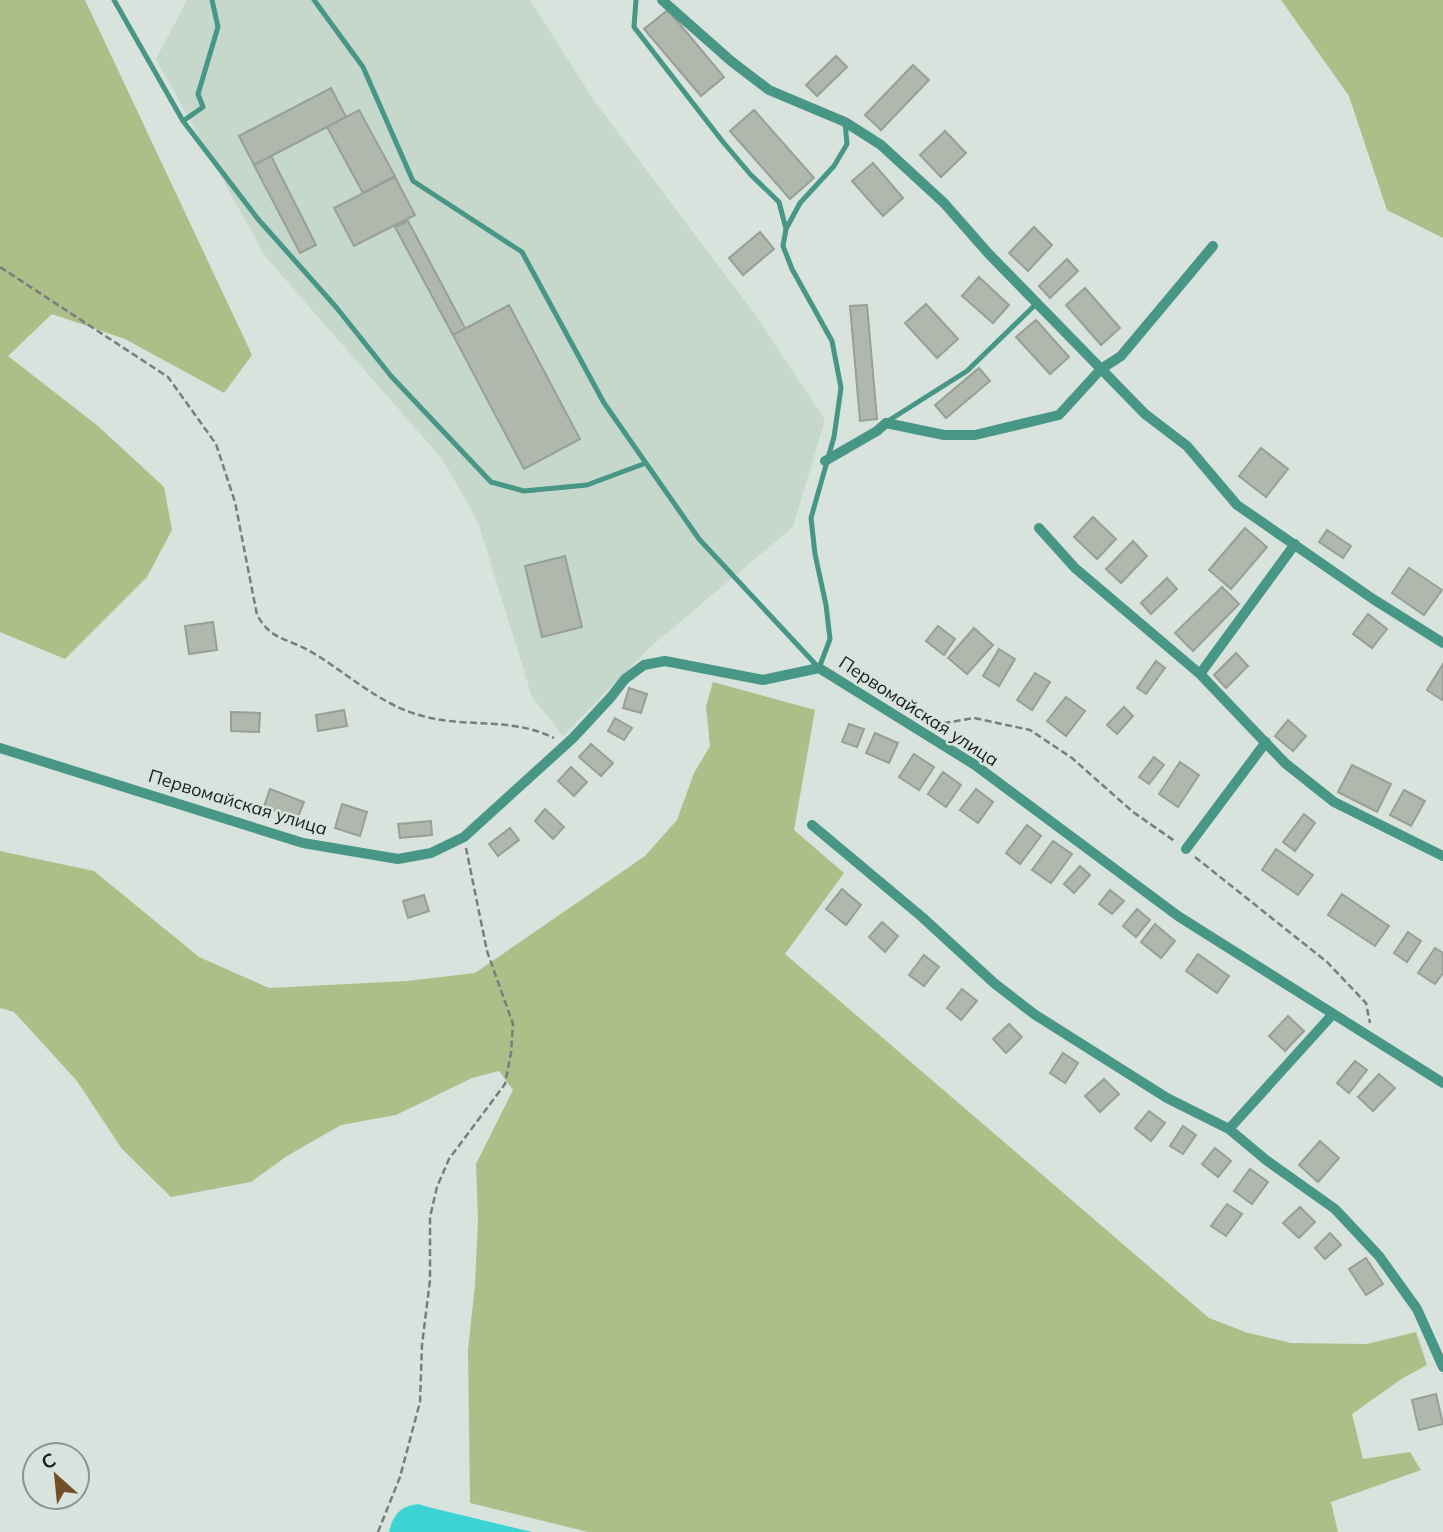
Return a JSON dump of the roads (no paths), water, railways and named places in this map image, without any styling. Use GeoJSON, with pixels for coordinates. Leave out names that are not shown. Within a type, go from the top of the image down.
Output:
{"type":"FeatureCollection","features":[{"type":"Feature","properties":{"kind":"street"},"geometry":{"type":"LineString","coordinates":[[662,0],[731,61],[769,89],[845,121],[881,145],[944,203],[988,253],[1145,414],[1187,446],[1237,505],[1373,599],[1443,643]]}},
{"type":"Feature","properties":{"kind":"street"},"geometry":{"type":"LineString","coordinates":[[825,461],[886,423],[944,435],[975,435],[1059,415],[1101,369],[1121,356],[1213,246]]}},
{"type":"Feature","properties":{"kind":"street"},"geometry":{"type":"LineString","coordinates":[[1039,528],[1075,568],[1200,674],[1285,763],[1334,802],[1443,856]]}},
{"type":"Feature","properties":{"kind":"street"},"geometry":{"type":"LineString","coordinates":[[1200,674],[1295,544]]}},
{"type":"Feature","properties":{"kind":"street","name":"Первомайская улица"},"geometry":{"type":"LineString","coordinates":[[0,748],[303,842],[398,859],[431,853],[464,837],[566,744],[625,679],[643,665],[665,661],[763,680],[819,668],[975,765],[1178,916],[1443,1083]]}},
{"type":"Feature","properties":{"kind":"street"},"geometry":{"type":"LineString","coordinates":[[1186,849],[1266,741]]}},
{"type":"Feature","properties":{"kind":"street"},"geometry":{"type":"LineString","coordinates":[[812,825],[922,917],[994,983],[1034,1014],[1167,1098],[1229,1129],[1266,1160],[1335,1209],[1379,1256],[1417,1310],[1443,1367]]}},
{"type":"Feature","properties":{"kind":"street"},"geometry":{"type":"LineString","coordinates":[[1229,1129],[1333,1014]]}},
{"type":"Feature","properties":{"kind":"lane"},"geometry":{"type":"LineString","coordinates":[[114,0],[183,121],[281,248],[336,307],[400,385],[491,482],[524,491],[587,485],[646,463]]}},
{"type":"Feature","properties":{"kind":"lane"},"geometry":{"type":"LineString","coordinates":[[183,121],[203,107],[198,94],[218,27],[212,0]]}},
{"type":"Feature","properties":{"kind":"lane"},"geometry":{"type":"LineString","coordinates":[[314,0],[363,67],[413,181],[522,252],[604,403],[699,539],[819,668],[830,639],[811,518],[834,436],[841,388],[832,341],[792,269],[783,246],[786,229],[800,203],[834,166],[847,144],[845,121]]}},
{"type":"Feature","properties":{"kind":"lane"},"geometry":{"type":"LineString","coordinates":[[636,0],[634,27],[723,142],[779,202],[786,229]]}},
{"type":"Feature","properties":{"kind":"lane"},"geometry":{"type":"LineString","coordinates":[[886,423],[967,371],[1037,303]]}},
{"type":"Feature","properties":{"kind":"water"},"geometry":{"type":"Polygon","coordinates":[[[418,1504],[532,1532],[389,1532],[398,1512],[418,1504]]]}}]}
